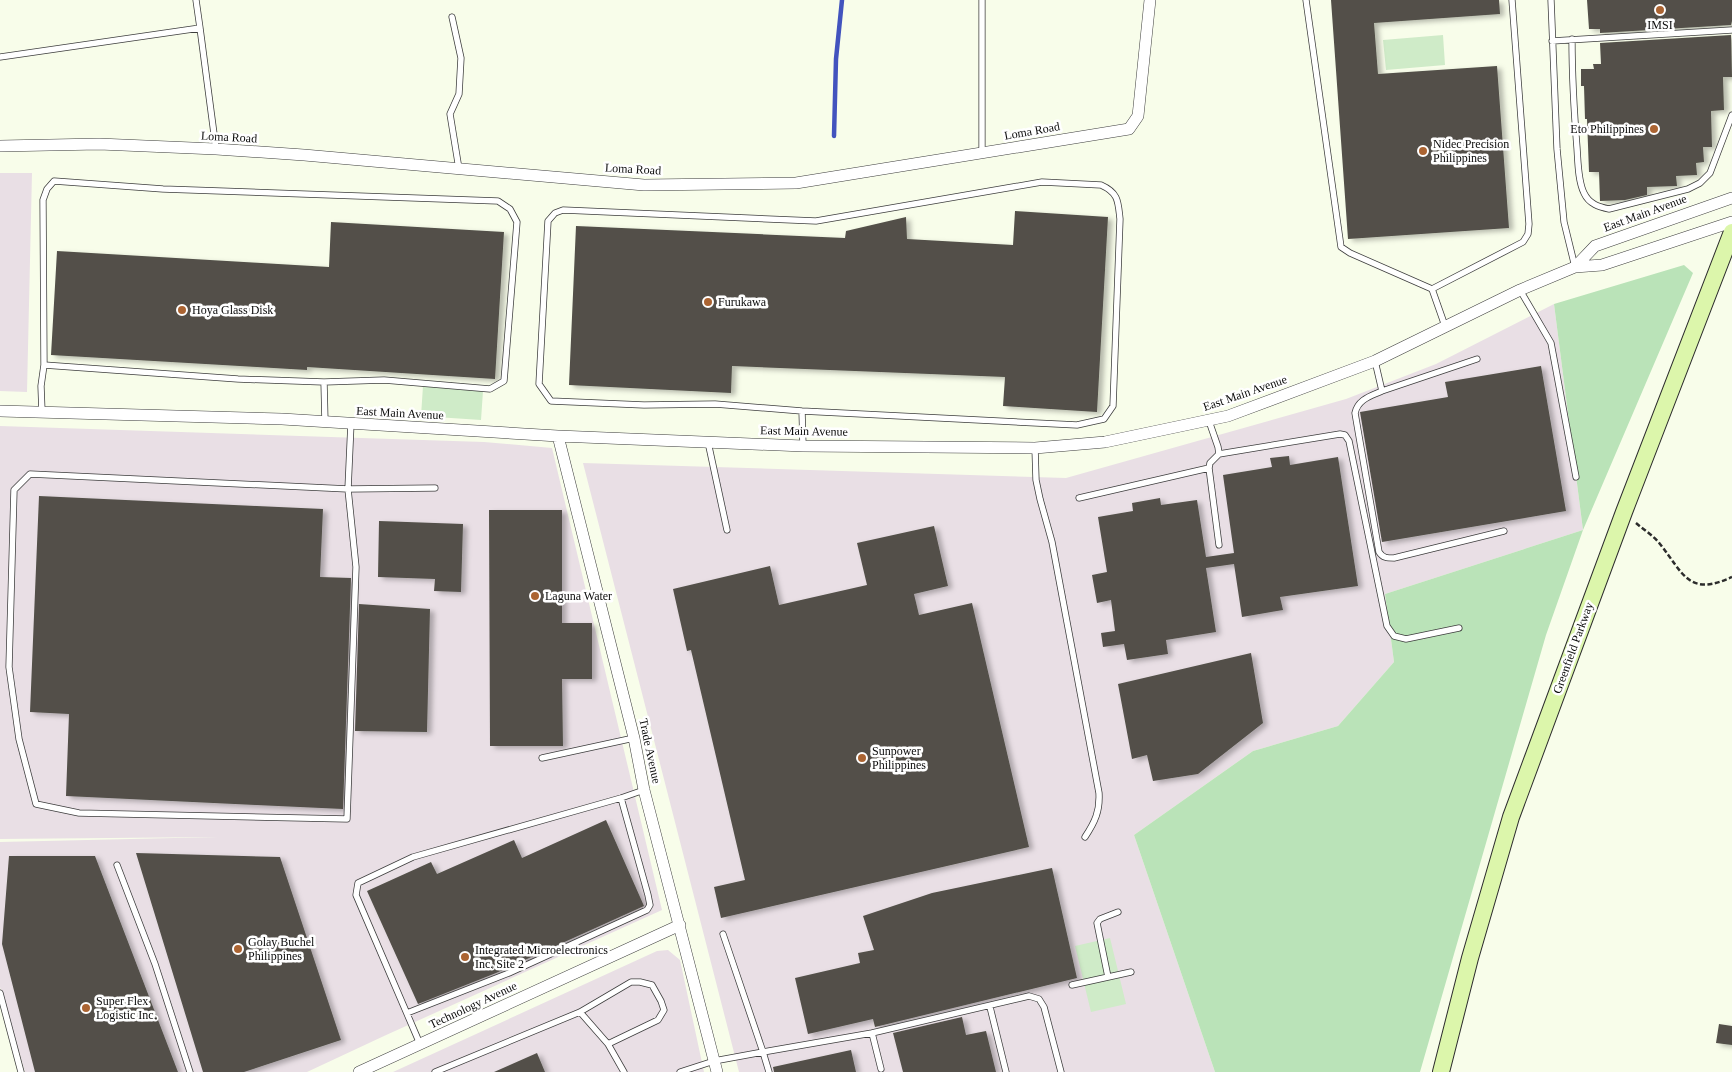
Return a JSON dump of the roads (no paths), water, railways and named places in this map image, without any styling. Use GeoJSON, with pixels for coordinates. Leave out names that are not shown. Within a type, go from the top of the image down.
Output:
{"type":"FeatureCollection","features":[{"type":"Feature","properties":{"kind":"main road","name":"Greenfield Parkway"},"geometry":{"type":"LineString","coordinates":[[1441,1072],[1470,958],[1511,817],[1624,512],[1732,232]]}},
{"type":"Feature","properties":{"kind":"street","name":"Loma Road"},"geometry":{"type":"LineString","coordinates":[[0,146],[99,144],[216,149],[644,185],[796,183],[1129,129],[1138,116],[1150,0]]}},
{"type":"Feature","properties":{"kind":"street","name":"East Main Avenue"},"geometry":{"type":"LineString","coordinates":[[0,410],[351,423],[558,436],[802,446],[1034,448],[1105,442],[1228,416],[1375,361],[1520,290],[1575,266],[1595,246],[1732,198]]}},
{"type":"Feature","properties":{"kind":"street","name":"East Main Avenue"},"geometry":{"type":"LineString","coordinates":[[1575,266],[1602,265],[1732,222]]}},
{"type":"Feature","properties":{"kind":"street","name":"Trade Avenue"},"geometry":{"type":"LineString","coordinates":[[558,436],[634,738],[644,790],[716,1066]]}},
{"type":"Feature","properties":{"kind":"street","name":"Technology Avenue"},"geometry":{"type":"LineString","coordinates":[[359,1072],[680,925]]}},
{"type":"Feature","properties":{"kind":"lane"},"geometry":{"type":"LineString","coordinates":[[196,0],[216,149]]}},
{"type":"Feature","properties":{"kind":"lane"},"geometry":{"type":"LineString","coordinates":[[982,0],[982,154]]}},
{"type":"Feature","properties":{"kind":"lane"},"geometry":{"type":"LineString","coordinates":[[1306,0],[1341,247],[1350,253],[1432,290],[1445,326]]}},
{"type":"Feature","properties":{"kind":"lane"},"geometry":{"type":"LineString","coordinates":[[1432,290],[1523,242],[1528,234],[1512,0]]}},
{"type":"Feature","properties":{"kind":"lane"},"geometry":{"type":"LineString","coordinates":[[1551,0],[1557,149],[1564,222],[1575,266]]}},
{"type":"Feature","properties":{"kind":"lane"},"geometry":{"type":"LineString","coordinates":[[452,17],[461,58],[459,94],[450,114],[459,169]]}},
{"type":"Feature","properties":{"kind":"lane"},"geometry":{"type":"LineString","coordinates":[[0,57],[200,28]]}},
{"type":"Feature","properties":{"kind":"lane"},"geometry":{"type":"LineString","coordinates":[[1552,41],[1732,30]]}},
{"type":"Feature","properties":{"kind":"lane"},"geometry":{"type":"LineString","coordinates":[[1572,39],[1572,88],[1579,168],[1584,193],[1589,201],[1598,206],[1609,209],[1688,189],[1700,183],[1710,173],[1732,115]]}},
{"type":"Feature","properties":{"kind":"lane"},"geometry":{"type":"LineString","coordinates":[[42,412],[41,386],[44,365],[43,200],[47,189],[54,181],[163,189],[498,201],[510,209],[517,222],[504,381],[490,389],[384,380],[324,382],[238,379],[44,365]]}},
{"type":"Feature","properties":{"kind":"lane"},"geometry":{"type":"LineString","coordinates":[[1042,182],[1101,185],[1110,189],[1117,197],[1120,219],[1113,406],[1104,419],[1077,425],[802,411],[715,404],[644,406],[551,401],[539,384],[548,221],[555,213],[563,210],[816,221],[1042,182]]}},
{"type":"Feature","properties":{"kind":"lane"},"geometry":{"type":"LineString","coordinates":[[1520,290],[1551,343],[1576,477]]}},
{"type":"Feature","properties":{"kind":"lane"},"geometry":{"type":"LineString","coordinates":[[1477,359],[1382,391],[1361,401],[1356,406],[1355,413],[1379,552],[1382,556],[1394,558],[1504,530]]}},
{"type":"Feature","properties":{"kind":"lane"},"geometry":{"type":"LineString","coordinates":[[1375,361],[1382,391]]}},
{"type":"Feature","properties":{"kind":"lane"},"geometry":{"type":"LineString","coordinates":[[324,382],[325,422]]}},
{"type":"Feature","properties":{"kind":"lane"},"geometry":{"type":"LineString","coordinates":[[802,411],[802,446]]}},
{"type":"Feature","properties":{"kind":"lane"},"geometry":{"type":"LineString","coordinates":[[1210,421],[1219,454]]}},
{"type":"Feature","properties":{"kind":"lane"},"geometry":{"type":"LineString","coordinates":[[351,423],[348,489],[356,567],[347,819],[79,813],[36,804],[19,739],[9,667],[14,490],[30,474],[348,489],[436,488]]}},
{"type":"Feature","properties":{"kind":"lane"},"geometry":{"type":"LineString","coordinates":[[1219,545],[1209,468],[1210,463],[1219,454],[1340,434],[1345,435],[1349,441],[1387,626],[1394,636],[1406,639],[1459,628]]}},
{"type":"Feature","properties":{"kind":"lane"},"geometry":{"type":"LineString","coordinates":[[708,442],[727,530]]}},
{"type":"Feature","properties":{"kind":"lane"},"geometry":{"type":"LineString","coordinates":[[1034,448],[1036,480],[1052,542],[1099,794],[1100,808],[1095,822],[1085,836]]}},
{"type":"Feature","properties":{"kind":"lane"},"geometry":{"type":"LineString","coordinates":[[1079,498],[1209,468]]}},
{"type":"Feature","properties":{"kind":"lane"},"geometry":{"type":"LineString","coordinates":[[542,758],[634,738]]}},
{"type":"Feature","properties":{"kind":"lane"},"geometry":{"type":"LineString","coordinates":[[420,1044],[356,895],[358,883],[413,857],[644,790]]}},
{"type":"Feature","properties":{"kind":"lane"},"geometry":{"type":"LineString","coordinates":[[407,1013],[509,973],[648,910],[650,905],[648,895],[621,798]]}},
{"type":"Feature","properties":{"kind":"lane"},"geometry":{"type":"LineString","coordinates":[[117,865],[155,964],[190,1072]]}},
{"type":"Feature","properties":{"kind":"lane"},"geometry":{"type":"LineString","coordinates":[[1108,977],[1097,923],[1100,919],[1118,912]]}},
{"type":"Feature","properties":{"kind":"lane"},"geometry":{"type":"LineString","coordinates":[[723,934],[769,1072]]}},
{"type":"Feature","properties":{"kind":"lane"},"geometry":{"type":"LineString","coordinates":[[1072,985],[1131,972]]}},
{"type":"Feature","properties":{"kind":"lane"},"geometry":{"type":"LineString","coordinates":[[435,1072],[580,1012],[631,982],[652,985],[664,1010],[658,1020],[608,1044]]}},
{"type":"Feature","properties":{"kind":"lane"},"geometry":{"type":"LineString","coordinates":[[0,992],[20,1072]]}},
{"type":"Feature","properties":{"kind":"lane"},"geometry":{"type":"LineString","coordinates":[[680,1072],[716,1066],[763,1052],[872,1033],[1029,996],[1039,999],[1044,1007],[1061,1072]]}},
{"type":"Feature","properties":{"kind":"lane"},"geometry":{"type":"LineString","coordinates":[[990,1006],[1006,1072]]}},
{"type":"Feature","properties":{"kind":"lane"},"geometry":{"type":"LineString","coordinates":[[580,1012],[608,1044],[624,1072]]}},
{"type":"Feature","properties":{"kind":"lane"},"geometry":{"type":"LineString","coordinates":[[872,1033],[881,1069]]}},
{"type":"Feature","properties":{"kind":"waterway"},"geometry":{"type":"LineString","coordinates":[[834,136],[836,59],[842,0]]}},
{"type":"Feature","properties":{"kind":"place","name":"IMSI"},"geometry":{"type":"Point","coordinates":[1660,10]}},
{"type":"Feature","properties":{"kind":"place","name":"Eto Philippines"},"geometry":{"type":"Point","coordinates":[1654,129]}},
{"type":"Feature","properties":{"kind":"place","name":"Nidec Precision Philippines"},"geometry":{"type":"Point","coordinates":[1423,151]}},
{"type":"Feature","properties":{"kind":"place","name":"Furukawa"},"geometry":{"type":"Point","coordinates":[708,302]}},
{"type":"Feature","properties":{"kind":"place","name":"Hoya Glass Disk"},"geometry":{"type":"Point","coordinates":[182,310]}},
{"type":"Feature","properties":{"kind":"place","name":"Laguna Water"},"geometry":{"type":"Point","coordinates":[535,596]}},
{"type":"Feature","properties":{"kind":"place","name":"Sunpower Philippines"},"geometry":{"type":"Point","coordinates":[862,758]}},
{"type":"Feature","properties":{"kind":"place","name":"Golay Buchel Philippines"},"geometry":{"type":"Point","coordinates":[238,949]}},
{"type":"Feature","properties":{"kind":"place","name":"Integrated Microelectronics Inc. Site 2"},"geometry":{"type":"Point","coordinates":[465,957]}},
{"type":"Feature","properties":{"kind":"place","name":"Super Flex Logistic Inc."},"geometry":{"type":"Point","coordinates":[86,1008]}}]}
